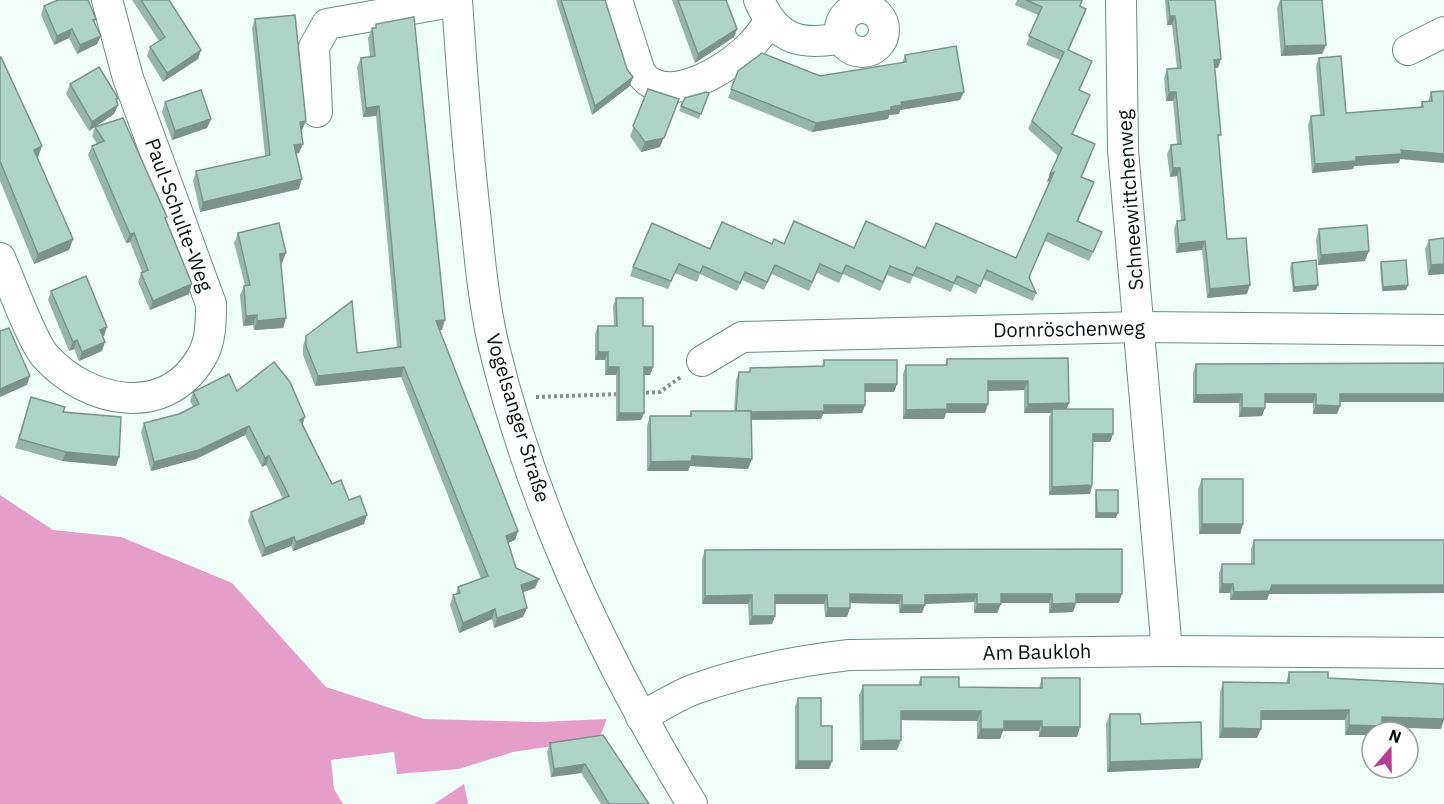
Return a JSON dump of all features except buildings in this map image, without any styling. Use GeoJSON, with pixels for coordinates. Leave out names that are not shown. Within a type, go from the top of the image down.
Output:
{"type":"FeatureCollection","features":[{"type":"Feature","properties":{"kind":"street","name":"Paul-Schulte-Weg"},"geometry":{"type":"LineString","coordinates":[[0,258],[44,356],[74,382],[126,398],[157,396],[184,381],[202,356],[211,331],[212,304],[128,78],[107,0]]}},
{"type":"Feature","properties":{"kind":"street"},"geometry":{"type":"LineString","coordinates":[[617,0],[640,72],[645,80],[670,90],[726,66],[752,44],[764,11]]}},
{"type":"Feature","properties":{"kind":"street","name":"Schneewittchenweg"},"geometry":{"type":"LineString","coordinates":[[1121,0],[1123,150],[1167,651]]}},
{"type":"Feature","properties":{"kind":"street"},"geometry":{"type":"LineString","coordinates":[[316,112],[314,47],[327,24],[457,1]]}},
{"type":"Feature","properties":{"kind":"street","name":"Vogelsanger Straße"},"geometry":{"type":"LineString","coordinates":[[457,1],[465,126],[482,272],[493,341],[508,398],[556,542],[641,717],[692,804]]}},
{"type":"Feature","properties":{"kind":"street"},"geometry":{"type":"LineString","coordinates":[[764,11],[780,32],[800,40],[815,43],[841,38]]}},
{"type":"Feature","properties":{"kind":"street"},"geometry":{"type":"LineString","coordinates":[[1408,50],[1444,32]]}},
{"type":"Feature","properties":{"kind":"street","name":"Dornröschenweg"},"geometry":{"type":"LineString","coordinates":[[702,361],[742,337],[1140,327],[1444,330]]}},
{"type":"Feature","properties":{"kind":"street","name":"Am Baukloh"},"geometry":{"type":"LineString","coordinates":[[641,717],[693,690],[753,671],[799,660],[866,655],[1167,651],[1444,653]]}},
{"type":"Feature","properties":{"kind":"path"},"geometry":{"type":"LineString","coordinates":[[637,393],[660,392],[702,361]]}},
{"type":"Feature","properties":{"kind":"path"},"geometry":{"type":"LineString","coordinates":[[508,398],[625,393]]}},
{"type":"Feature","properties":{"kind":"shaded area"},"geometry":{"type":"Polygon","coordinates":[[[0,495],[53,530],[121,537],[232,583],[326,687],[424,719],[538,722],[607,719],[599,739],[513,752],[459,769],[397,774],[394,752],[331,760],[334,789],[343,804],[0,804],[0,495]]]}},
{"type":"Feature","properties":{"kind":"shaded area"},"geometry":{"type":"Polygon","coordinates":[[[464,784],[468,804],[434,804],[464,784]]]}}]}
